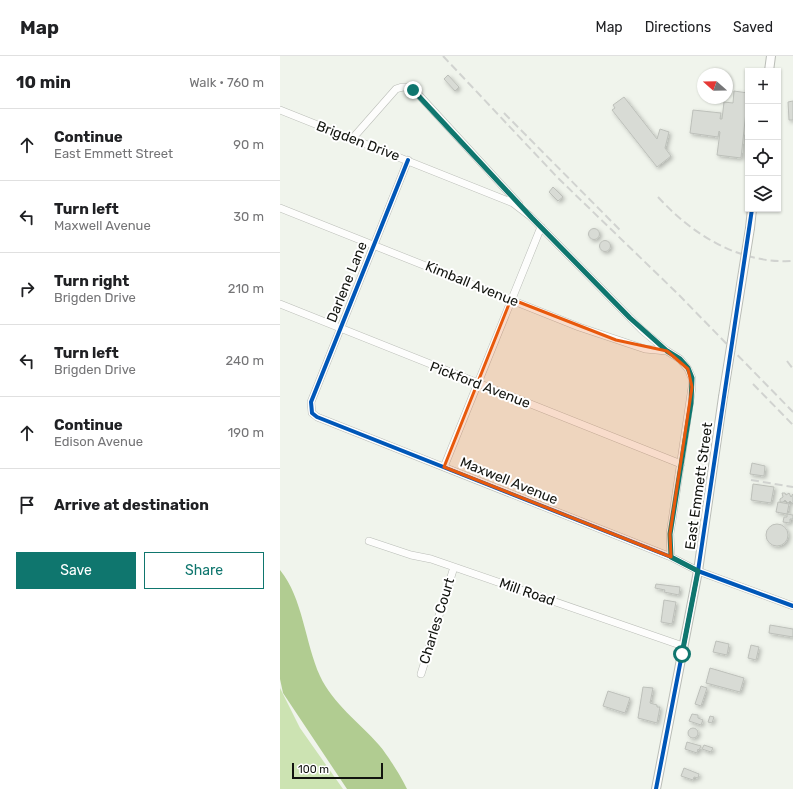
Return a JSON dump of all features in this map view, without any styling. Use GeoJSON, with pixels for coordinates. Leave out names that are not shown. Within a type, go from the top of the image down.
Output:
{"type":"FeatureCollection","features":[{"type":"Feature","properties":{"kind":"street"},"geometry":{"type":"LineString","coordinates":[[769,68],[770,56]]}},
{"type":"Feature","properties":{"kind":"street"},"geometry":{"type":"LineString","coordinates":[[352,139],[396,89],[405,86],[418,94],[530,216]]}},
{"type":"Feature","properties":{"kind":"street","name":"Brigden Drive"},"geometry":{"type":"LineString","coordinates":[[280,110],[513,203],[530,216],[642,330],[667,351],[680,359],[688,368],[692,378],[691,403],[670,534],[671,557]]}},
{"type":"Feature","properties":{"kind":"street","name":"Darlene Lane"},"geometry":{"type":"LineString","coordinates":[[312,413],[311,402],[408,160]]}},
{"type":"Feature","properties":{"kind":"street","name":"Kimball Avenue"},"geometry":{"type":"LineString","coordinates":[[280,208],[609,337],[645,349],[667,351]]}},
{"type":"Feature","properties":{"kind":"street","name":"East Emmett Street"},"geometry":{"type":"LineString","coordinates":[[656,789],[698,571],[752,212]]}},
{"type":"Feature","properties":{"kind":"street"},"geometry":{"type":"LineString","coordinates":[[444,467],[541,228]]}},
{"type":"Feature","properties":{"kind":"street","name":"Pickford Avenue"},"geometry":{"type":"LineString","coordinates":[[280,304],[681,464]]}},
{"type":"Feature","properties":{"kind":"street","name":"Maxwell Avenue"},"geometry":{"type":"LineString","coordinates":[[312,413],[317,417],[671,557],[698,571],[793,606]]}},
{"type":"Feature","properties":{"kind":"street","name":"Mill Road"},"geometry":{"type":"LineString","coordinates":[[369,541],[431,559],[684,646]]}},
{"type":"Feature","properties":{"kind":"street","name":"Charles Court"},"geometry":{"type":"LineString","coordinates":[[421,674],[454,567]]}},
{"type":"Feature","properties":{"kind":"highlighted area"},"geometry":{"type":"Polygon","coordinates":[[[511,299],[616,340],[667,351],[688,369],[692,387],[670,534],[671,557],[444,467],[511,299]]]}},
{"type":"Feature","properties":{"kind":"shaded area"},"geometry":{"type":"Polygon","coordinates":[[[280,570],[288,581],[294,594],[315,663],[325,686],[339,704],[382,749],[407,789],[347,789],[283,693],[280,679],[280,570]]]}},
{"type":"Feature","properties":{"kind":"shaded area"},"geometry":{"type":"Polygon","coordinates":[[[280,688],[300,728],[343,789],[280,789],[280,688]]]}},
{"type":"Feature","properties":{"kind":"building"},"geometry":{"type":"Polygon","coordinates":[[[448,75],[459,87],[455,91],[444,79],[448,75]]]}},
{"type":"Feature","properties":{"kind":"building"},"geometry":{"type":"Polygon","coordinates":[[[734,91],[745,93],[745,121],[741,158],[717,155],[719,131],[718,137],[690,133],[693,110],[721,113],[720,119],[722,119],[724,104],[733,103],[734,91]]]}},
{"type":"Feature","properties":{"kind":"building"},"geometry":{"type":"Polygon","coordinates":[[[624,97],[657,139],[660,129],[669,132],[665,148],[671,156],[657,167],[612,110],[615,108],[613,105],[624,97]]]}},
{"type":"Feature","properties":{"kind":"building"},"geometry":{"type":"Polygon","coordinates":[[[793,101],[793,120],[789,120],[788,102],[793,101]]]}},
{"type":"Feature","properties":{"kind":"building"},"geometry":{"type":"Polygon","coordinates":[[[553,187],[563,197],[558,201],[549,192],[553,187]]]}},
{"type":"Feature","properties":{"kind":"building"},"geometry":{"type":"Polygon","coordinates":[[[594,228],[598,230],[600,234],[598,238],[594,240],[590,238],[588,234],[590,230],[594,228]]]}},
{"type":"Feature","properties":{"kind":"building"},"geometry":{"type":"Polygon","coordinates":[[[605,240],[609,242],[611,246],[609,250],[605,252],[601,250],[599,246],[601,242],[605,240]]]}},
{"type":"Feature","properties":{"kind":"building"},"geometry":{"type":"Polygon","coordinates":[[[752,463],[765,466],[764,476],[750,474],[752,463]]]}},
{"type":"Feature","properties":{"kind":"building"},"geometry":{"type":"Polygon","coordinates":[[[753,484],[774,487],[771,503],[751,500],[753,484]]]}},
{"type":"Feature","properties":{"kind":"building"},"geometry":{"type":"Polygon","coordinates":[[[782,493],[785,493],[786,495],[789,493],[791,497],[793,494],[793,504],[790,501],[788,503],[785,500],[780,502],[780,499],[783,497],[782,493]]]}},
{"type":"Feature","properties":{"kind":"building"},"geometry":{"type":"Polygon","coordinates":[[[778,502],[789,504],[787,514],[776,512],[778,502]]]}},
{"type":"Feature","properties":{"kind":"building"},"geometry":{"type":"Polygon","coordinates":[[[787,514],[793,515],[793,519],[790,519],[790,523],[783,522],[784,517],[787,517],[787,514]]]}},
{"type":"Feature","properties":{"kind":"building"},"geometry":{"type":"Polygon","coordinates":[[[777,524],[781,525],[787,531],[787,539],[781,545],[777,546],[773,545],[767,539],[766,535],[767,531],[773,525],[777,524]]]}},
{"type":"Feature","properties":{"kind":"building"},"geometry":{"type":"Polygon","coordinates":[[[656,584],[680,587],[679,595],[664,592],[665,590],[655,588],[656,584]]]}},
{"type":"Feature","properties":{"kind":"building"},"geometry":{"type":"Polygon","coordinates":[[[664,600],[676,602],[672,624],[661,622],[664,600]]]}},
{"type":"Feature","properties":{"kind":"building"},"geometry":{"type":"Polygon","coordinates":[[[770,625],[793,629],[793,637],[769,633],[770,625]]]}},
{"type":"Feature","properties":{"kind":"building"},"geometry":{"type":"Polygon","coordinates":[[[716,641],[729,644],[727,655],[713,652],[716,641]]]}},
{"type":"Feature","properties":{"kind":"building"},"geometry":{"type":"Polygon","coordinates":[[[751,645],[759,647],[756,660],[748,658],[751,645]]]}},
{"type":"Feature","properties":{"kind":"building"},"geometry":{"type":"Polygon","coordinates":[[[710,668],[744,678],[740,692],[706,683],[710,668]]]}},
{"type":"Feature","properties":{"kind":"building"},"geometry":{"type":"Polygon","coordinates":[[[701,686],[707,688],[701,706],[695,704],[701,686]]]}},
{"type":"Feature","properties":{"kind":"building"},"geometry":{"type":"Polygon","coordinates":[[[643,687],[653,688],[650,703],[660,707],[657,723],[638,718],[643,687]]]}},
{"type":"Feature","properties":{"kind":"building"},"geometry":{"type":"Polygon","coordinates":[[[608,691],[630,698],[625,713],[603,706],[608,691]]]}},
{"type":"Feature","properties":{"kind":"building"},"geometry":{"type":"Polygon","coordinates":[[[692,714],[698,715],[698,718],[703,720],[701,725],[689,721],[692,714]]]}},
{"type":"Feature","properties":{"kind":"building"},"geometry":{"type":"Polygon","coordinates":[[[710,716],[714,717],[712,723],[708,722],[710,716]]]}},
{"type":"Feature","properties":{"kind":"building"},"geometry":{"type":"Polygon","coordinates":[[[691,728],[695,728],[697,729],[697,737],[691,738],[688,735],[688,731],[691,728]]]}},
{"type":"Feature","properties":{"kind":"building"},"geometry":{"type":"Polygon","coordinates":[[[687,742],[701,746],[697,753],[685,749],[687,742]]]}},
{"type":"Feature","properties":{"kind":"building"},"geometry":{"type":"Polygon","coordinates":[[[704,745],[713,748],[711,752],[702,749],[704,745]]]}},
{"type":"Feature","properties":{"kind":"building"},"geometry":{"type":"Polygon","coordinates":[[[684,768],[699,774],[698,778],[694,777],[693,780],[681,776],[684,768]]]}},
{"type":"Feature","properties":{"kind":"railway"},"geometry":{"type":"LineString","coordinates":[[443,56],[558,178],[678,294],[793,412]]}},
{"type":"Feature","properties":{"kind":"railway"},"geometry":{"type":"LineString","coordinates":[[504,113],[622,232]]}},
{"type":"Feature","properties":{"kind":"railway"},"geometry":{"type":"LineString","coordinates":[[658,197],[686,223],[702,235],[718,244],[754,258],[773,261],[793,261]]}},
{"type":"Feature","properties":{"kind":"railway"},"geometry":{"type":"LineString","coordinates":[[787,361],[793,369]]}},
{"type":"Feature","properties":{"kind":"railway"},"geometry":{"type":"LineString","coordinates":[[753,384],[793,425]]}},
{"type":"Feature","properties":{"kind":"railway"},"geometry":{"type":"LineString","coordinates":[[751,480],[793,487]]}},
{"type":"Feature","properties":{"kind":"cycle path"},"geometry":{"type":"LineString","coordinates":[[408,160],[311,402],[312,413],[317,417],[671,557],[698,571],[793,606]]}},
{"type":"Feature","properties":{"kind":"cycle path"},"geometry":{"type":"LineString","coordinates":[[656,789],[698,571],[752,212]]}},
{"type":"Feature","properties":{"kind":"route"},"geometry":{"type":"LineString","coordinates":[[413,90],[532,218],[630,318],[667,351],[680,359],[688,368],[692,378],[691,403],[670,534],[671,557],[698,571],[682,654]]}}]}
